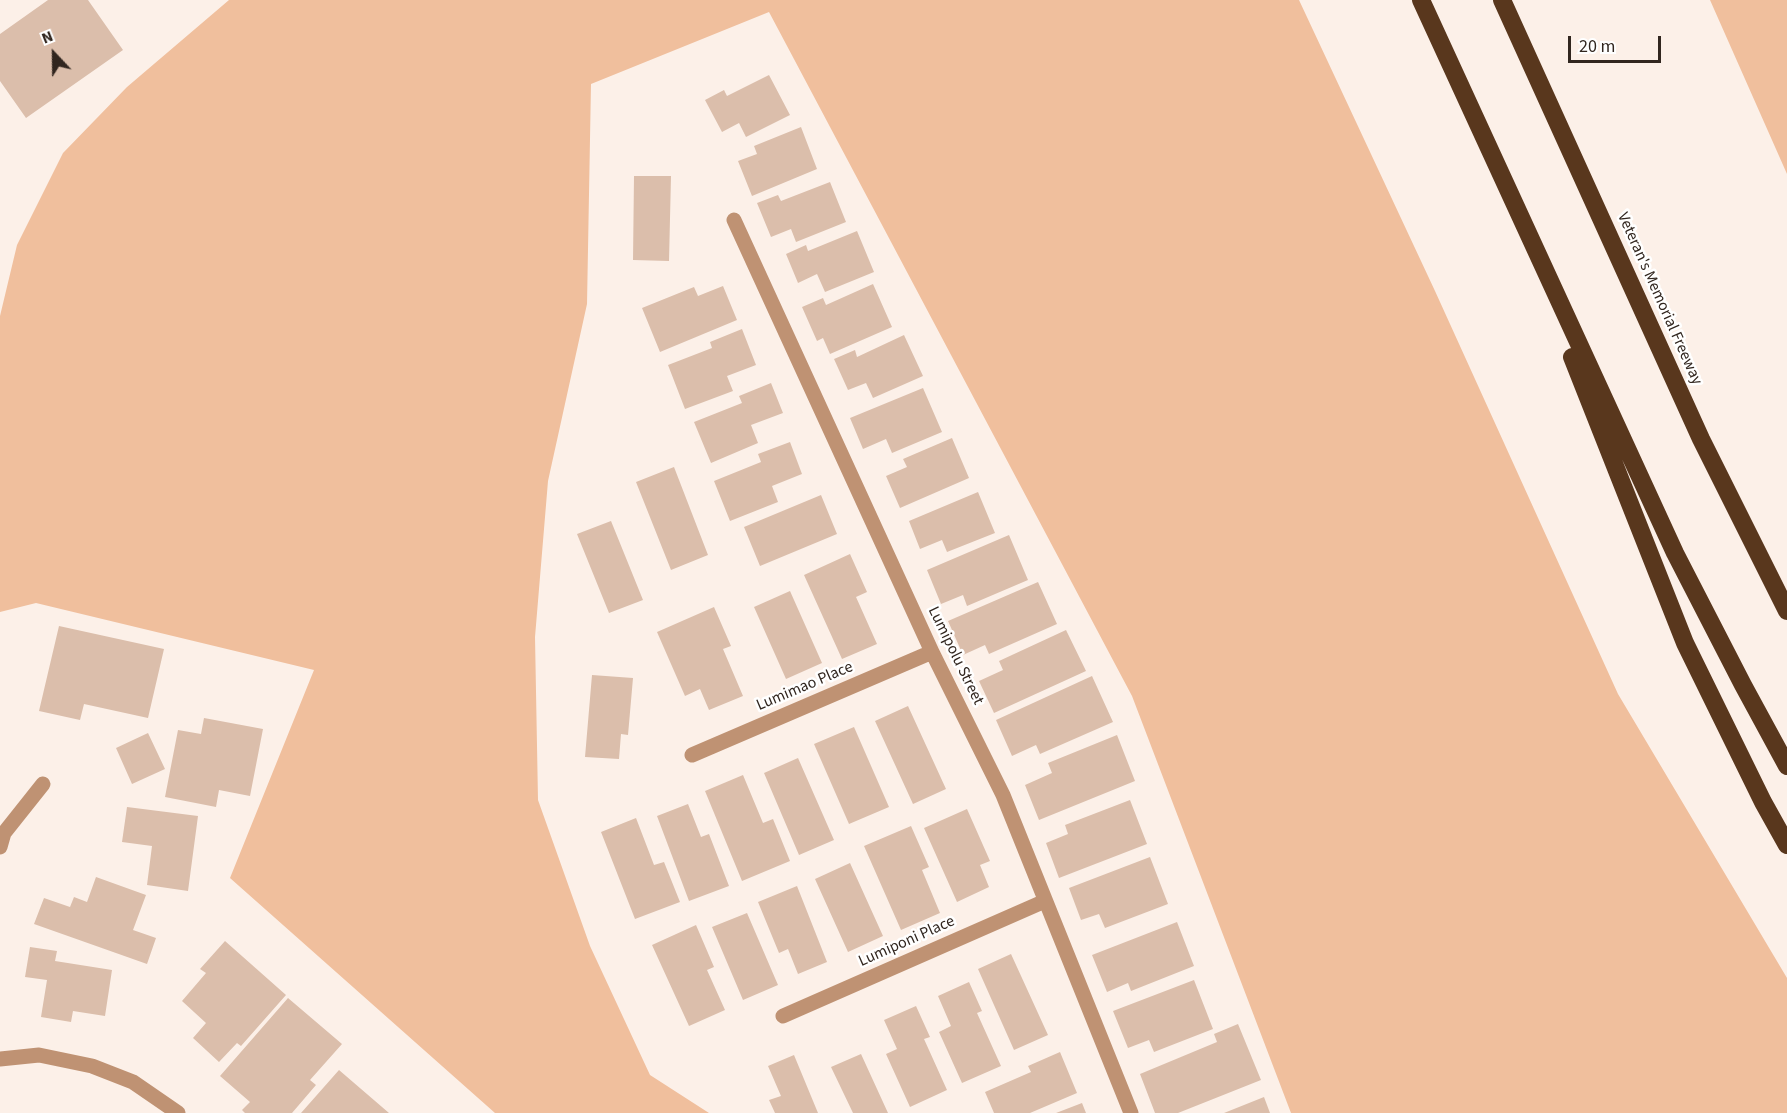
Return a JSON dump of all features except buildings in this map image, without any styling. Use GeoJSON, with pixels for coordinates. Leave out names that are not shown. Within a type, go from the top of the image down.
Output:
{"type":"FeatureCollection","features":[{"type":"Feature","properties":{"kind":"highway"},"geometry":{"type":"LineString","coordinates":[[1421,0],[1675,553],[1787,766]]}},
{"type":"Feature","properties":{"kind":"highway","name":"Veteran's Memorial Freeway"},"geometry":{"type":"LineString","coordinates":[[1502,0],[1701,439],[1787,612]]}},
{"type":"Feature","properties":{"kind":"highway"},"geometry":{"type":"LineString","coordinates":[[1496,165],[1685,643],[1763,802],[1787,845]]}},
{"type":"Feature","properties":{"kind":"street","name":"Lumipolu Street"},"geometry":{"type":"LineString","coordinates":[[734,220],[932,652],[1003,795],[1131,1113]]}},
{"type":"Feature","properties":{"kind":"street","name":"Lumimao Place"},"geometry":{"type":"LineString","coordinates":[[692,755],[932,652]]}},
{"type":"Feature","properties":{"kind":"street"},"geometry":{"type":"LineString","coordinates":[[0,847],[4,834],[43,784]]}},
{"type":"Feature","properties":{"kind":"street","name":"Lumiponi Place"},"geometry":{"type":"LineString","coordinates":[[783,1016],[1045,901]]}},
{"type":"Feature","properties":{"kind":"street"},"geometry":{"type":"LineString","coordinates":[[0,1059],[39,1055],[92,1066],[133,1082],[178,1113]]}},
{"type":"Feature","properties":{"kind":"shaded area"},"geometry":{"type":"Polygon","coordinates":[[[229,0],[1299,0],[1435,291],[1618,694],[1787,978],[1787,1113],[1291,1113],[1132,696],[769,12],[591,84],[587,304],[548,481],[535,637],[538,800],[590,946],[650,1075],[709,1113],[495,1113],[230,878],[314,670],[36,603],[0,612],[0,316],[17,245],[63,153],[127,87],[229,0]]]}},
{"type":"Feature","properties":{"kind":"shaded area"},"geometry":{"type":"Polygon","coordinates":[[[1710,0],[1787,0],[1787,174],[1710,0]]]}}]}
